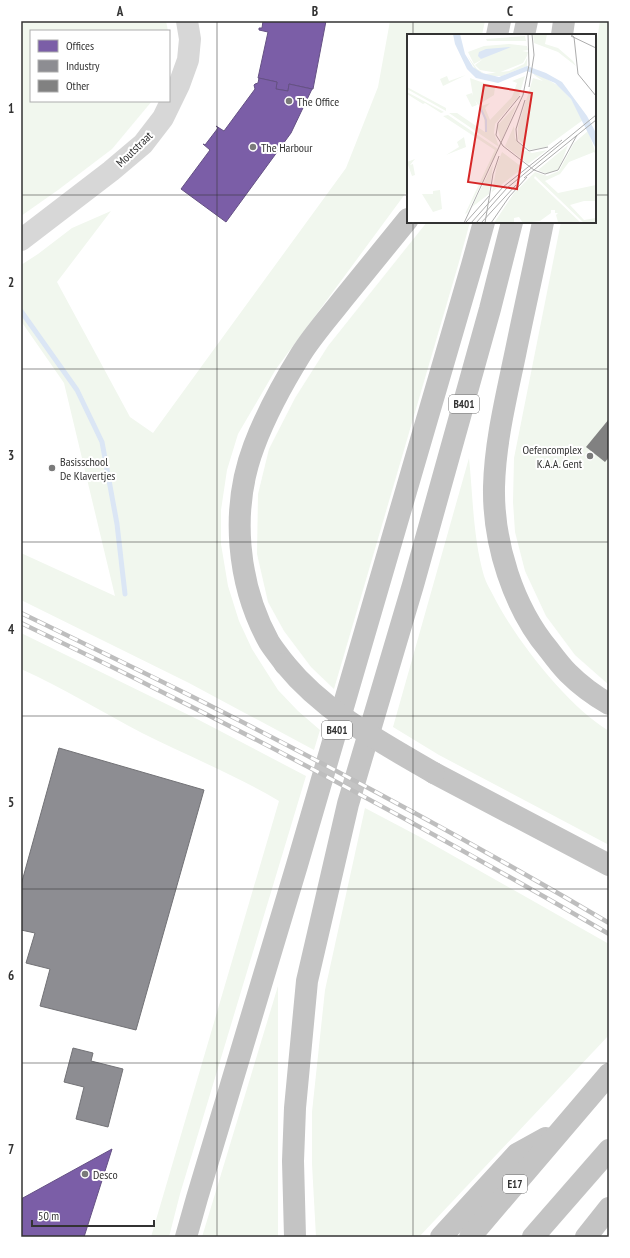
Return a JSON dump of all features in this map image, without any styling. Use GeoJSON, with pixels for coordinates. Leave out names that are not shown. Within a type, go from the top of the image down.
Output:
{"type":"FeatureCollection","features":[{"type":"Feature","properties":{"kind":"highway"},"geometry":{"type":"LineString","coordinates":[[497,34],[500,21]]}},
{"type":"Feature","properties":{"kind":"highway"},"geometry":{"type":"LineString","coordinates":[[524,34],[526,21]]}},
{"type":"Feature","properties":{"kind":"highway"},"geometry":{"type":"LineString","coordinates":[[562,34],[564,21]]}},
{"type":"Feature","properties":{"kind":"highway","name":"B401"},"geometry":{"type":"LineString","coordinates":[[407,220],[329,316],[301,353],[266,416],[252,453],[245,479],[241,503],[240,526],[243,568],[248,592],[256,614],[270,643],[285,664],[314,694],[346,720],[371,737],[434,773],[609,866]]}},
{"type":"Feature","properties":{"kind":"highway","name":"B401"},"geometry":{"type":"LineString","coordinates":[[186,1237],[360,653],[484,223]]}},
{"type":"Feature","properties":{"kind":"highway","name":"B401"},"geometry":{"type":"LineString","coordinates":[[295,1237],[293,1161],[295,1108],[307,981],[348,804],[413,585],[484,332],[512,223]]}},
{"type":"Feature","properties":{"kind":"highway"},"geometry":{"type":"LineString","coordinates":[[543,223],[506,398],[498,445],[494,487],[497,529],[508,574],[521,608],[537,636],[568,674],[609,704]]}},
{"type":"Feature","properties":{"kind":"highway","name":"E17"},"geometry":{"type":"LineString","coordinates":[[470,1237],[609,1074]]}},
{"type":"Feature","properties":{"kind":"highway"},"geometry":{"type":"LineString","coordinates":[[441,1237],[517,1154],[560,1130]]}},
{"type":"Feature","properties":{"kind":"highway"},"geometry":{"type":"LineString","coordinates":[[533,1237],[609,1150]]}},
{"type":"Feature","properties":{"kind":"highway"},"geometry":{"type":"LineString","coordinates":[[586,1237],[609,1208]]}},
{"type":"Feature","properties":{"kind":"street","name":"Moutstraat"},"geometry":{"type":"LineString","coordinates":[[21,240],[111,171],[143,144],[163,118],[179,86],[188,60],[190,39],[187,21]]}},
{"type":"Feature","properties":{"kind":"shaded area"},"geometry":{"type":"Polygon","coordinates":[[[21,21],[166,21],[168,30],[30,30],[30,102],[151,102],[112,149],[21,216],[21,21]]]}},
{"type":"Feature","properties":{"kind":"shaded area"},"geometry":{"type":"Polygon","coordinates":[[[390,21],[485,21],[482,34],[407,34],[407,191],[276,369],[238,434],[227,470],[221,510],[221,544],[228,586],[239,621],[252,649],[278,690],[298,711],[320,730],[314,750],[189,683],[21,600],[21,553],[115,596],[64,383],[21,321],[21,265],[72,228],[111,211],[57,282],[130,417],[153,433],[346,168],[378,87],[390,21]]]}},
{"type":"Feature","properties":{"kind":"shaded area"},"geometry":{"type":"Polygon","coordinates":[[[600,21],[609,21],[609,685],[575,655],[546,616],[525,571],[515,532],[513,502],[514,458],[561,223],[596,223],[596,46],[600,21]]]}},
{"type":"Feature","properties":{"kind":"shaded area"},"geometry":{"type":"Polygon","coordinates":[[[426,223],[470,223],[334,689],[311,667],[284,631],[268,602],[257,554],[258,494],[269,449],[295,398],[328,346],[426,223]]]}},
{"type":"Feature","properties":{"kind":"shaded area"},"geometry":{"type":"Polygon","coordinates":[[[469,458],[474,517],[480,562],[488,586],[514,631],[528,651],[560,689],[576,705],[593,720],[609,731],[609,845],[439,755],[393,727],[469,458]]]}},
{"type":"Feature","properties":{"kind":"shaded area"},"geometry":{"type":"Polygon","coordinates":[[[21,633],[199,720],[306,776],[180,1194],[169,1237],[151,1237],[279,801],[228,774],[142,733],[37,676],[21,669],[21,633]]]}},
{"type":"Feature","properties":{"kind":"shaded area"},"geometry":{"type":"Polygon","coordinates":[[[365,808],[420,837],[609,944],[609,1035],[419,1237],[316,1237],[312,1164],[312,1112],[325,990],[365,808]]]}},
{"type":"Feature","properties":{"kind":"shaded area"},"geometry":{"type":"Polygon","coordinates":[[[278,986],[278,1237],[202,1237],[278,986]]]}},
{"type":"Feature","properties":{"kind":"building: Offices"},"geometry":{"type":"Polygon","coordinates":[[[263,21],[326,21],[313,89],[289,84],[288,91],[276,89],[277,82],[258,78],[268,32],[259,30],[259,28],[262,28],[263,21]]]}},
{"type":"Feature","properties":{"kind":"building: Offices"},"geometry":{"type":"Polygon","coordinates":[[[259,78],[277,82],[276,89],[288,91],[289,84],[312,89],[291,133],[226,222],[181,189],[210,150],[203,144],[205,145],[218,128],[216,126],[224,131],[255,89],[254,85],[258,83],[259,78]]]}},
{"type":"Feature","properties":{"kind":"building: Offices","name":"Desco"},"geometry":{"type":"Polygon","coordinates":[[[112,1149],[84,1237],[21,1237],[21,1199],[112,1149]]]}},
{"type":"Feature","properties":{"kind":"building: Industry"},"geometry":{"type":"Polygon","coordinates":[[[59,748],[204,790],[136,1030],[40,1006],[50,969],[26,963],[35,933],[21,930],[21,885],[59,748]]]}},
{"type":"Feature","properties":{"kind":"building: Industry"},"geometry":{"type":"Polygon","coordinates":[[[73,1048],[93,1053],[91,1061],[123,1069],[108,1127],[76,1119],[84,1087],[64,1082],[73,1048]]]}},
{"type":"Feature","properties":{"kind":"building: Other"},"geometry":{"type":"Polygon","coordinates":[[[609,419],[609,457],[605,462],[586,447],[609,419]]]}},
{"type":"Feature","properties":{"kind":"waterway"},"geometry":{"type":"LineString","coordinates":[[21,311],[77,390],[102,442],[117,524],[125,594]]}},
{"type":"Feature","properties":{"kind":"railway"},"geometry":{"type":"LineString","coordinates":[[21,613],[137,669],[309,756],[410,810],[609,923]]}},
{"type":"Feature","properties":{"kind":"railway"},"geometry":{"type":"LineString","coordinates":[[21,623],[208,715],[324,775],[496,869],[609,934]]}},
{"type":"Feature","properties":{"kind":"place","name":"The Office"},"geometry":{"type":"Point","coordinates":[289,101]}},
{"type":"Feature","properties":{"kind":"place","name":"The Harbour"},"geometry":{"type":"Point","coordinates":[253,147]}},
{"type":"Feature","properties":{"kind":"place","name":"Oefencomplex K.A.A. Gent"},"geometry":{"type":"Point","coordinates":[590,456]}},
{"type":"Feature","properties":{"kind":"place","name":"Basisschool De Klavertjes"},"geometry":{"type":"Point","coordinates":[52,468]}},
{"type":"Feature","properties":{"kind":"place","name":"Desco"},"geometry":{"type":"Point","coordinates":[85,1174]}}]}
